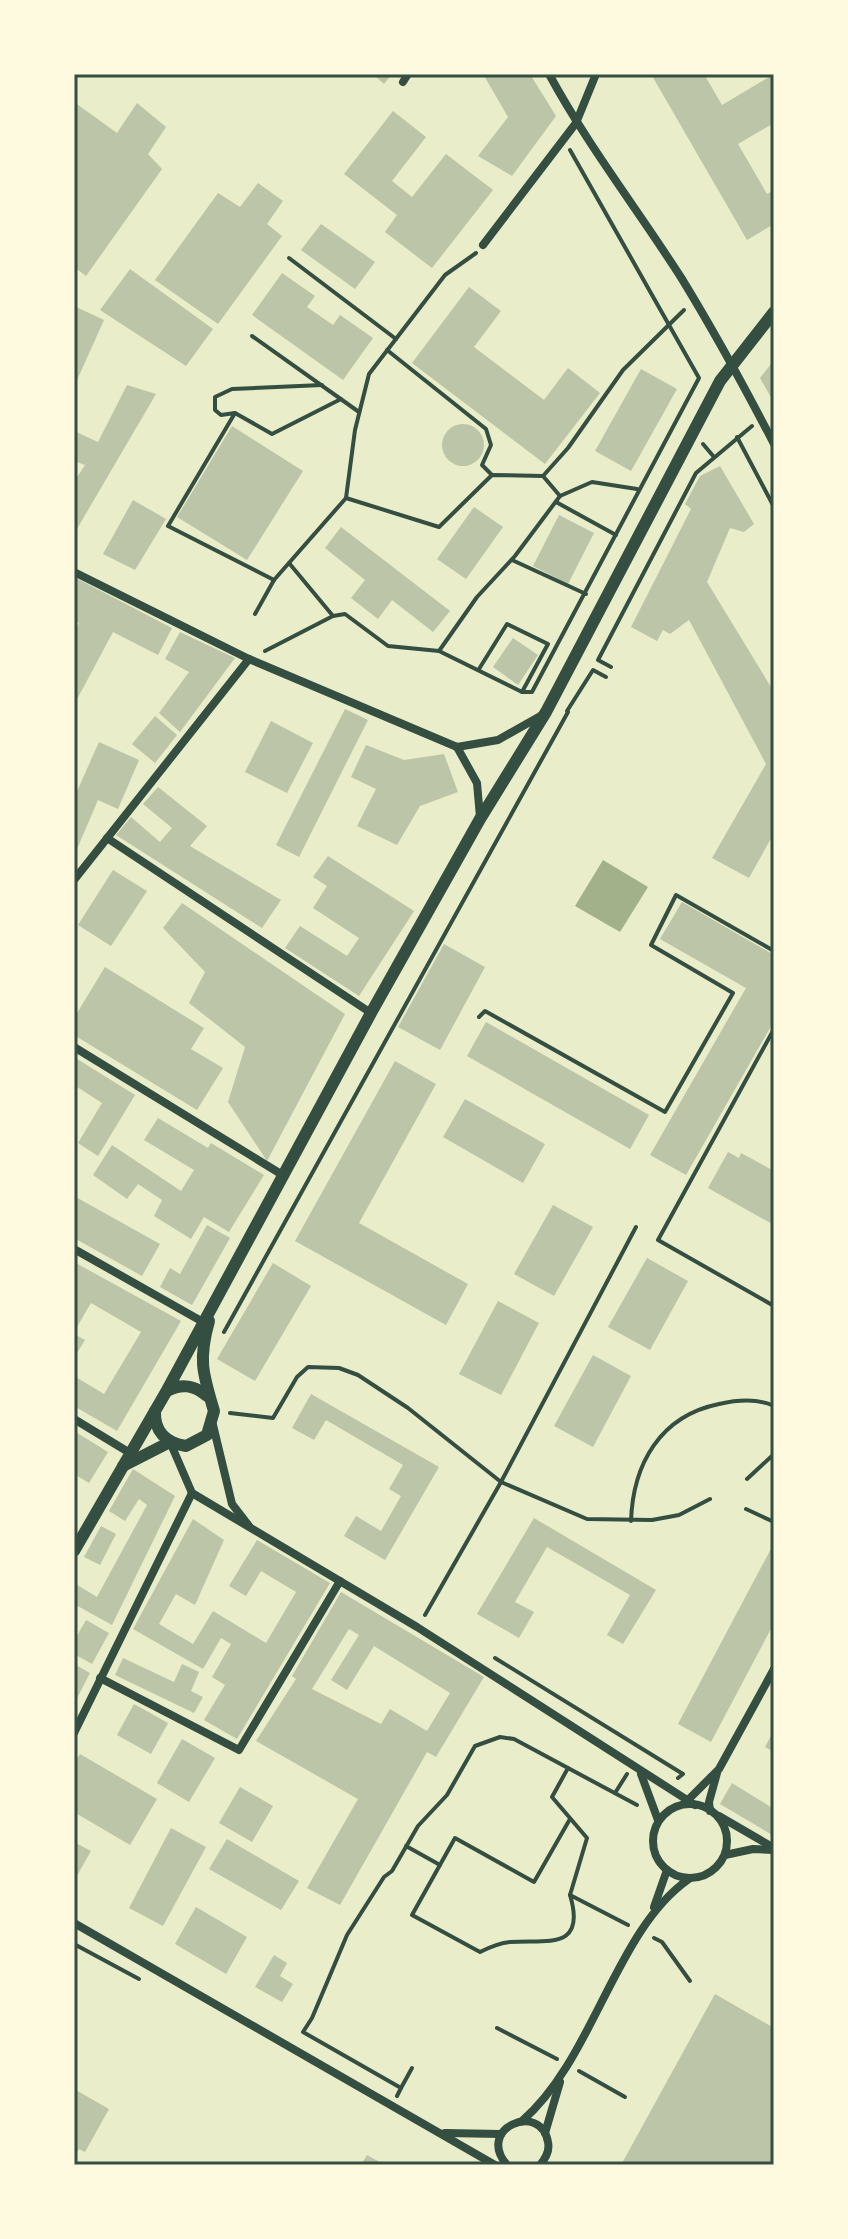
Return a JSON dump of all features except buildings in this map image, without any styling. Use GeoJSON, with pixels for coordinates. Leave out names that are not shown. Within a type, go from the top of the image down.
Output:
{"type":"FeatureCollection","features":[{"type":"Feature","properties":{"kind":"street"},"geometry":{"type":"LineString","coordinates":[[549,74],[576,123],[732,362],[774,444]]}},
{"type":"Feature","properties":{"kind":"street"},"geometry":{"type":"LineString","coordinates":[[483,245],[576,123],[596,74]]}},
{"type":"Feature","properties":{"kind":"street"},"geometry":{"type":"LineString","coordinates":[[74,1551],[166,1392],[281,1174],[480,819],[548,708],[660,492],[732,362],[774,312]]}},
{"type":"Feature","properties":{"kind":"street"},"geometry":{"type":"LineString","coordinates":[[74,572],[249,659],[457,747],[498,740],[548,708]]}},
{"type":"Feature","properties":{"kind":"street"},"geometry":{"type":"LineString","coordinates":[[74,880],[249,659]]}},
{"type":"Feature","properties":{"kind":"street"},"geometry":{"type":"LineString","coordinates":[[457,747],[477,783],[480,819]]}},
{"type":"Feature","properties":{"kind":"street"},"geometry":{"type":"LineString","coordinates":[[107,838],[371,1013]]}},
{"type":"Feature","properties":{"kind":"street"},"geometry":{"type":"LineString","coordinates":[[74,1047],[281,1174]]}},
{"type":"Feature","properties":{"kind":"street"},"geometry":{"type":"LineString","coordinates":[[74,1249],[203,1322]]}},
{"type":"Feature","properties":{"kind":"street"},"geometry":{"type":"LineString","coordinates":[[217,1295],[201,1358],[232,1504],[252,1530]]}},
{"type":"Feature","properties":{"kind":"street"},"geometry":{"type":"LineString","coordinates":[[166,1392],[183,1385],[193,1386],[207,1396]]}},
{"type":"Feature","properties":{"kind":"street"},"geometry":{"type":"LineString","coordinates":[[155,1411],[158,1429],[170,1442],[192,1493],[417,1627],[688,1803],[713,1813],[774,1849]]}},
{"type":"Feature","properties":{"kind":"street"},"geometry":{"type":"LineString","coordinates":[[74,1419],[130,1453]]}},
{"type":"Feature","properties":{"kind":"street"},"geometry":{"type":"LineString","coordinates":[[120,1468],[170,1442],[186,1446],[197,1443],[213,1425]]}},
{"type":"Feature","properties":{"kind":"street"},"geometry":{"type":"LineString","coordinates":[[74,1733],[192,1493]]}},
{"type":"Feature","properties":{"kind":"street"},"geometry":{"type":"LineString","coordinates":[[100,1678],[239,1750],[340,1581]]}},
{"type":"Feature","properties":{"kind":"street"},"geometry":{"type":"LineString","coordinates":[[522,2121],[535,2110],[565,2070],[642,1932],[668,1895],[689,1879],[709,1873],[725,1855],[727,1836],[713,1813],[712,1788],[719,1769],[774,1669]]}},
{"type":"Feature","properties":{"kind":"street"},"geometry":{"type":"LineString","coordinates":[[658,1820],[688,1803],[719,1769]]}},
{"type":"Feature","properties":{"kind":"street"},"geometry":{"type":"LineString","coordinates":[[641,1773],[658,1820],[654,1849],[667,1870],[689,1879]]}},
{"type":"Feature","properties":{"kind":"street"},"geometry":{"type":"LineString","coordinates":[[725,1855],[753,1849],[774,1849]]}},
{"type":"Feature","properties":{"kind":"street"},"geometry":{"type":"LineString","coordinates":[[642,1932],[667,1870]]}},
{"type":"Feature","properties":{"kind":"street"},"geometry":{"type":"LineString","coordinates":[[74,1923],[445,2133],[495,2165]]}},
{"type":"Feature","properties":{"kind":"street"},"geometry":{"type":"LineString","coordinates":[[545,2133],[565,2070]]}},
{"type":"Feature","properties":{"kind":"street"},"geometry":{"type":"LineString","coordinates":[[507,2165],[498,2149],[501,2134],[514,2122],[522,2121],[535,2124],[545,2133],[549,2147],[540,2165]]}},
{"type":"Feature","properties":{"kind":"street"},"geometry":{"type":"LineString","coordinates":[[445,2133],[501,2134]]}},
{"type":"Feature","properties":{"kind":"path"},"geometry":{"type":"LineString","coordinates":[[532,692],[699,378],[564,139]]}},
{"type":"Feature","properties":{"kind":"path"},"geometry":{"type":"LineString","coordinates":[[255,614],[274,580],[346,498],[359,412],[369,374],[445,275],[470,260],[483,245]]}},
{"type":"Feature","properties":{"kind":"path"},"geometry":{"type":"LineString","coordinates":[[289,258],[396,339]]}},
{"type":"Feature","properties":{"kind":"path"},"geometry":{"type":"LineString","coordinates":[[543,476],[568,448],[623,370],[694,300]]}},
{"type":"Feature","properties":{"kind":"path"},"geometry":{"type":"LineString","coordinates":[[252,336],[359,412]]}},
{"type":"Feature","properties":{"kind":"path"},"geometry":{"type":"LineString","coordinates":[[387,350],[486,429],[491,445],[482,465],[492,475],[543,476],[560,496]]}},
{"type":"Feature","properties":{"kind":"path"},"geometry":{"type":"LineString","coordinates":[[322,385],[232,389],[215,397],[215,410],[221,415],[235,413],[272,434],[341,399]]}},
{"type":"Feature","properties":{"kind":"path"},"geometry":{"type":"LineString","coordinates":[[235,413],[168,526],[274,580]]}},
{"type":"Feature","properties":{"kind":"path"},"geometry":{"type":"LineString","coordinates":[[611,667],[598,660],[696,473],[761,420]]}},
{"type":"Feature","properties":{"kind":"path"},"geometry":{"type":"LineString","coordinates":[[737,437],[774,507]]}},
{"type":"Feature","properties":{"kind":"path"},"geometry":{"type":"LineString","coordinates":[[346,498],[439,527],[492,475]]}},
{"type":"Feature","properties":{"kind":"path"},"geometry":{"type":"LineString","coordinates":[[439,651],[477,597],[512,560],[560,496],[592,482],[660,492]]}},
{"type":"Feature","properties":{"kind":"path"},"geometry":{"type":"LineString","coordinates":[[556,502],[616,535]]}},
{"type":"Feature","properties":{"kind":"path"},"geometry":{"type":"LineString","coordinates":[[512,560],[586,594]]}},
{"type":"Feature","properties":{"kind":"path"},"geometry":{"type":"LineString","coordinates":[[289,563],[333,616]]}},
{"type":"Feature","properties":{"kind":"path"},"geometry":{"type":"LineString","coordinates":[[249,659],[333,616],[345,614],[388,646],[439,651],[522,692],[532,692],[548,708],[568,712]]}},
{"type":"Feature","properties":{"kind":"path"},"geometry":{"type":"LineString","coordinates":[[479,669],[507,624],[548,644],[522,692]]}},
{"type":"Feature","properties":{"kind":"path"},"geometry":{"type":"LineString","coordinates":[[222,1337],[568,712],[593,670],[606,677]]}},
{"type":"Feature","properties":{"kind":"path"},"geometry":{"type":"LineString","coordinates":[[479,1017],[485,1011],[665,1112],[733,993],[651,945],[676,895],[774,951]]}},
{"type":"Feature","properties":{"kind":"path"},"geometry":{"type":"LineString","coordinates":[[774,1029],[658,1240],[774,1306]]}},
{"type":"Feature","properties":{"kind":"path"},"geometry":{"type":"LineString","coordinates":[[417,1627],[501,1482],[636,1227]]}},
{"type":"Feature","properties":{"kind":"path"},"geometry":{"type":"LineString","coordinates":[[229,1404],[229,1413],[273,1418],[297,1377],[308,1367],[339,1368],[373,1383],[501,1482],[587,1519],[631,1521],[679,1515],[710,1499]]}},
{"type":"Feature","properties":{"kind":"path"},"geometry":{"type":"LineString","coordinates":[[631,1521],[632,1495],[639,1469],[652,1445],[683,1416],[728,1402],[748,1400],[774,1406]]}},
{"type":"Feature","properties":{"kind":"path"},"geometry":{"type":"LineString","coordinates":[[747,1479],[774,1454]]}},
{"type":"Feature","properties":{"kind":"path"},"geometry":{"type":"LineString","coordinates":[[746,1509],[774,1522]]}},
{"type":"Feature","properties":{"kind":"path"},"geometry":{"type":"LineString","coordinates":[[401,2088],[303,2032],[312,2018],[347,1935],[418,1826],[447,1795],[475,1746],[500,1737],[514,1739],[568,1768],[552,1797],[587,1838],[570,1895],[575,1911],[573,1922],[559,1940],[547,1944],[507,1942],[480,1952],[412,1915],[455,1838],[534,1882],[570,1819]]}},
{"type":"Feature","properties":{"kind":"path"},"geometry":{"type":"LineString","coordinates":[[406,1846],[440,1865]]}},
{"type":"Feature","properties":{"kind":"path"},"geometry":{"type":"LineString","coordinates":[[570,1895],[662,1942],[690,1981]]}},
{"type":"Feature","properties":{"kind":"path"},"geometry":{"type":"LineString","coordinates":[[392,2104],[412,2068]]}},
{"type":"Feature","properties":{"kind":"shaded area"},"geometry":{"type":"Polygon","coordinates":[[[603,860],[648,887],[620,932],[575,906],[603,860]]]}}]}
